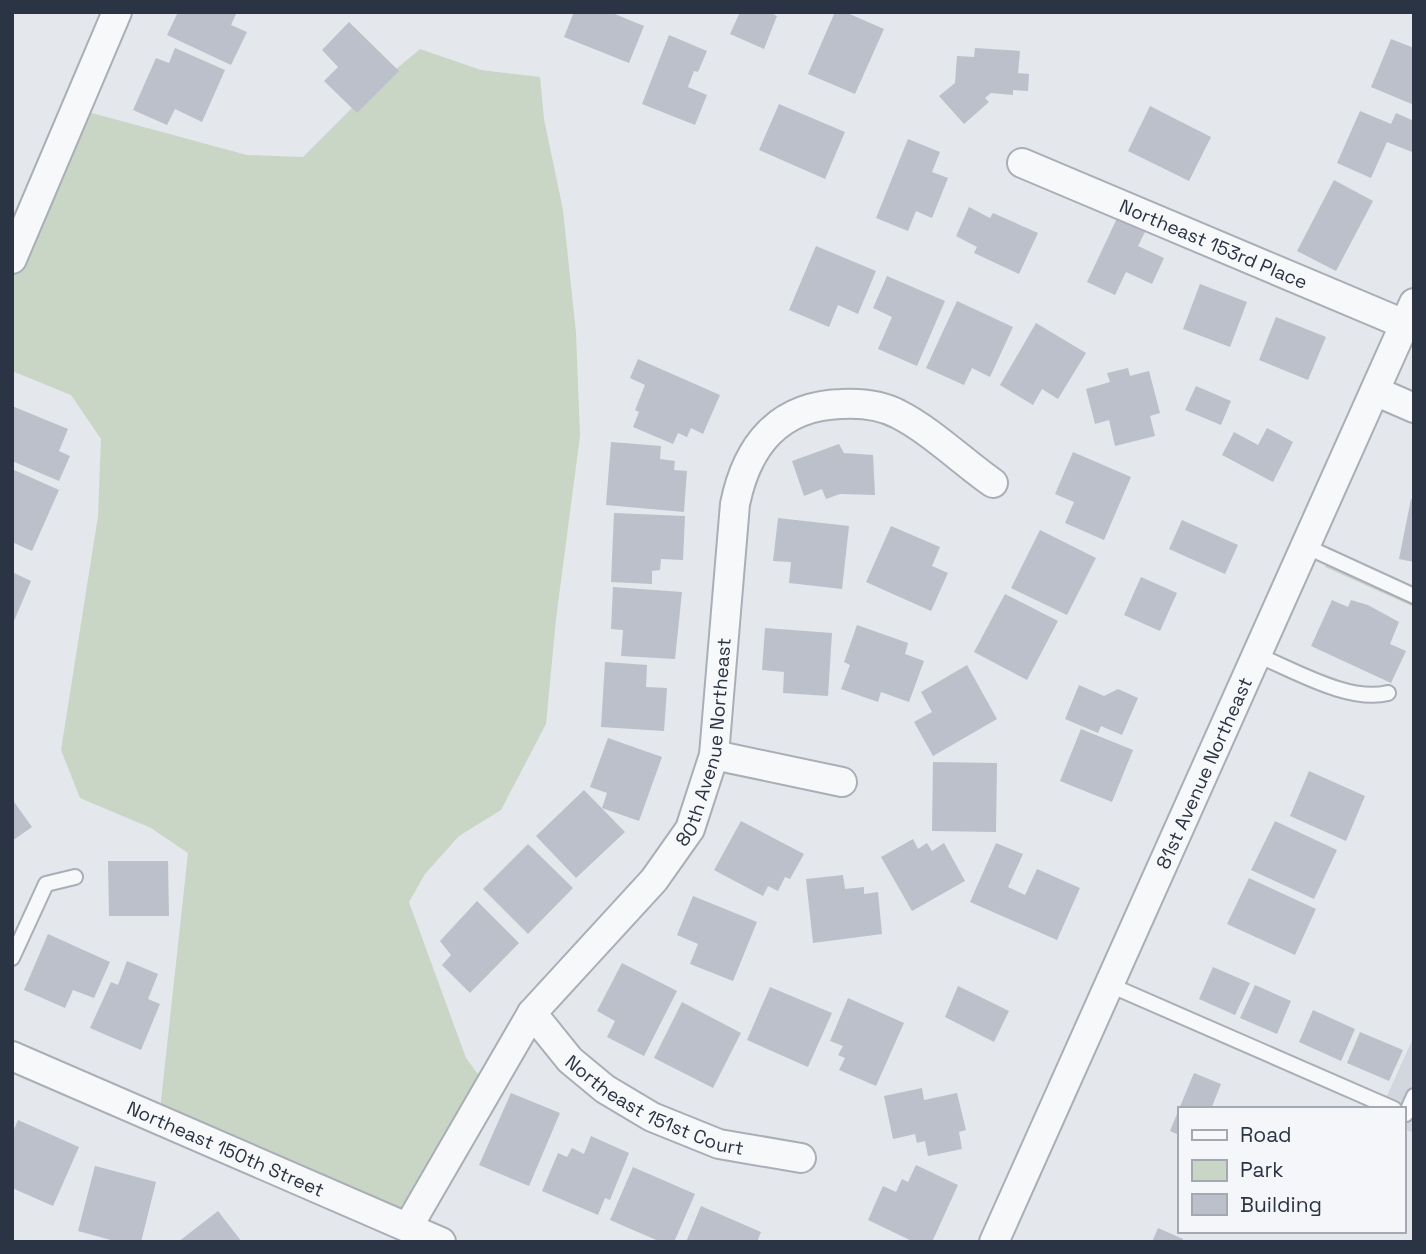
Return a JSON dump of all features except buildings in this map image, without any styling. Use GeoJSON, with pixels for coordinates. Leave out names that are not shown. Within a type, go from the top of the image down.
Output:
{"type":"FeatureCollection","features":[{"type":"Feature","properties":{"kind":"street"},"geometry":{"type":"LineString","coordinates":[[12,259],[117,12]]}},
{"type":"Feature","properties":{"kind":"street","name":"Northeast 153rd Place"},"geometry":{"type":"LineString","coordinates":[[1022,163],[1409,313]]}},
{"type":"Feature","properties":{"kind":"street","name":"81st Avenue Northeast"},"geometry":{"type":"LineString","coordinates":[[993,1242],[1409,313]]}},
{"type":"Feature","properties":{"kind":"street"},"geometry":{"type":"LineString","coordinates":[[1375,391],[1414,408]]}},
{"type":"Feature","properties":{"kind":"street","name":"80th Avenue Northeast"},"geometry":{"type":"LineString","coordinates":[[408,1227],[532,1013],[654,880],[690,830],[714,755],[737,494],[741,475],[759,443],[785,417],[819,405],[863,403],[897,413],[993,483]]}},
{"type":"Feature","properties":{"kind":"street"},"geometry":{"type":"LineString","coordinates":[[714,755],[842,782]]}},
{"type":"Feature","properties":{"kind":"street","name":"Northeast 151st Court"},"geometry":{"type":"LineString","coordinates":[[532,1013],[569,1060],[605,1089],[652,1117],[719,1144],[801,1158]]}},
{"type":"Feature","properties":{"kind":"street","name":"Northeast 150th Street"},"geometry":{"type":"LineString","coordinates":[[12,1056],[441,1242]]}},
{"type":"Feature","properties":{"kind":"lane"},"geometry":{"type":"LineString","coordinates":[[1306,546],[1414,596]]}},
{"type":"Feature","properties":{"kind":"lane"},"geometry":{"type":"LineString","coordinates":[[1257,656],[1351,694],[1375,696],[1388,693]]}},
{"type":"Feature","properties":{"kind":"lane"},"geometry":{"type":"LineString","coordinates":[[12,958],[46,884],[75,877]]}},
{"type":"Feature","properties":{"kind":"lane"},"geometry":{"type":"LineString","coordinates":[[1110,985],[1390,1107]]}},
{"type":"Feature","properties":{"kind":"lane"},"geometry":{"type":"LineString","coordinates":[[1405,1111],[1414,1096]]}},
{"type":"Feature","properties":{"kind":"shaded area"},"geometry":{"type":"Polygon","coordinates":[[[1414,1036],[1414,1133],[1405,1130],[1405,1107],[1382,1107],[1414,1036]]]}},
{"type":"Feature","properties":{"kind":"green space"},"geometry":{"type":"Polygon","coordinates":[[[420,49],[481,70],[540,77],[544,119],[563,210],[576,333],[580,436],[556,619],[546,724],[501,810],[459,836],[425,874],[409,902],[466,1058],[489,1089],[408,1227],[159,1119],[188,853],[151,828],[80,798],[61,750],[98,516],[101,439],[71,395],[12,371],[12,259],[77,109],[247,155],[303,157],[365,95],[420,49]]]}},
{"type":"Feature","properties":{"kind":"green space"},"geometry":{"type":"Polygon","coordinates":[[[1332,552],[1414,589],[1414,607],[1325,567],[1332,552]]]}}]}
